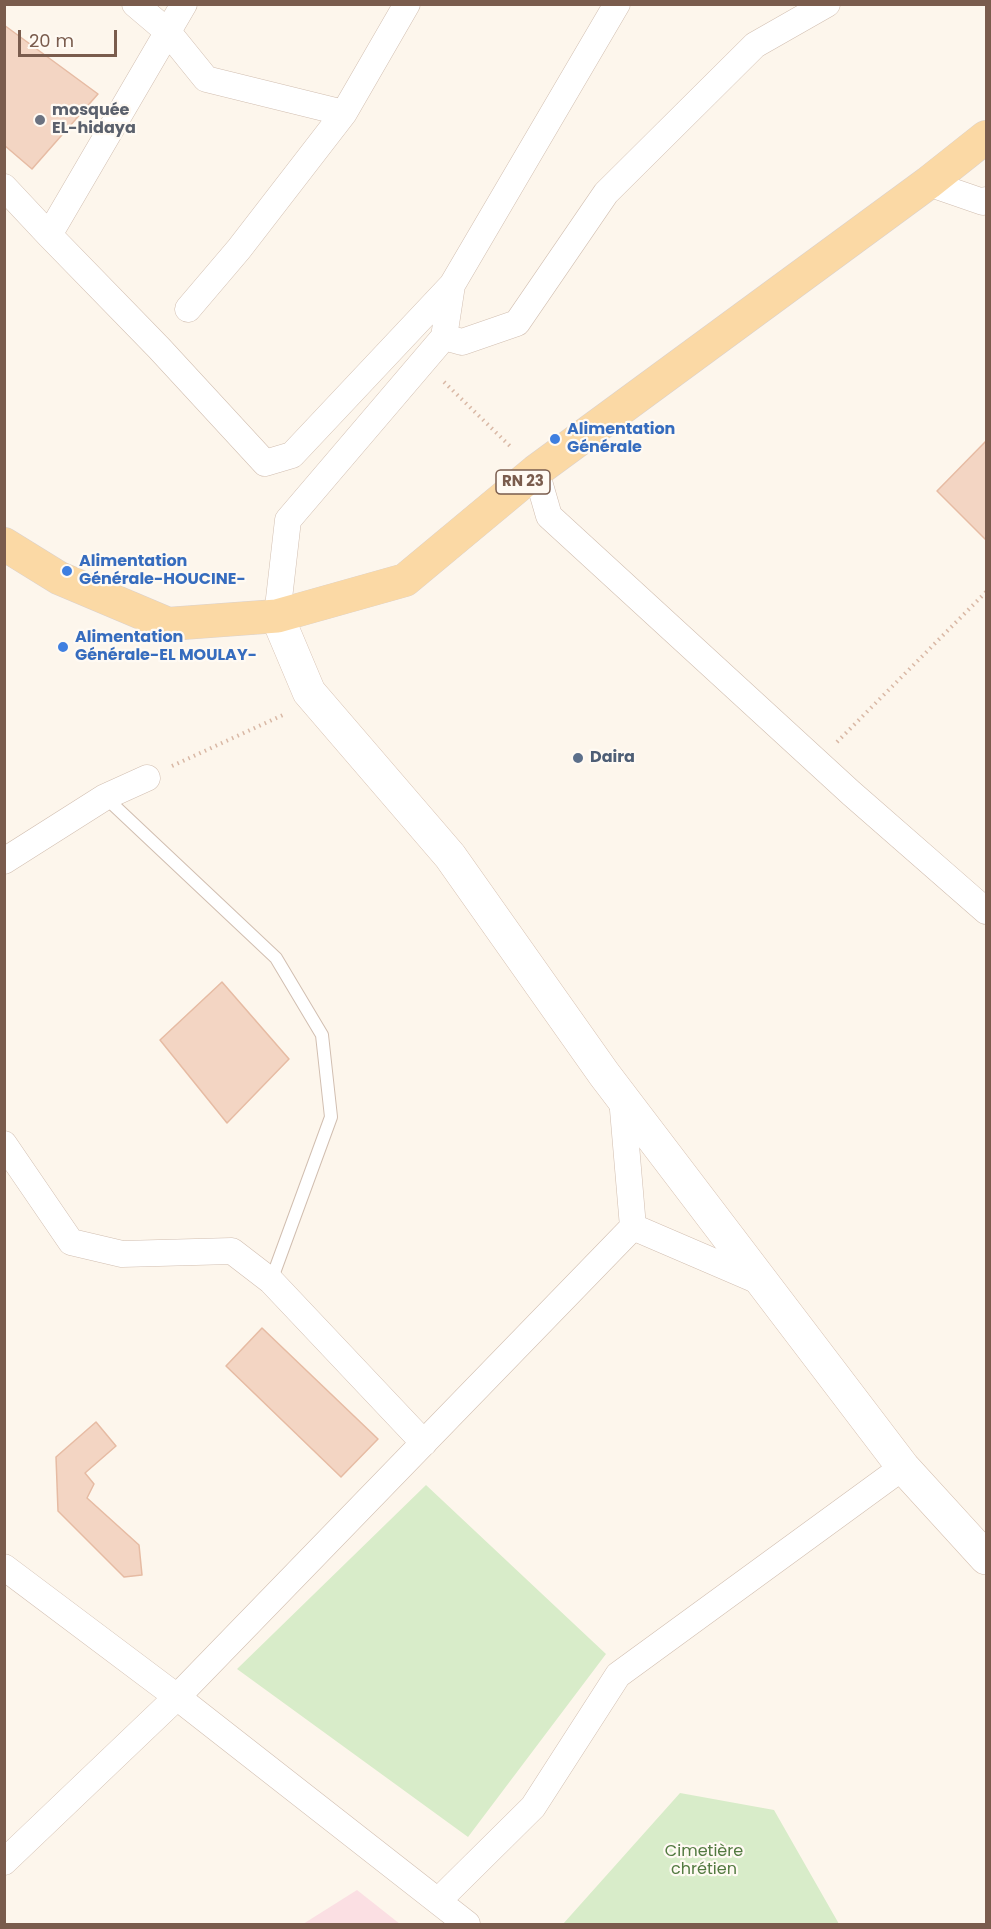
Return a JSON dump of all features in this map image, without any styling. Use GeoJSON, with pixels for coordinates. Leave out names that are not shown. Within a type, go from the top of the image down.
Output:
{"type":"FeatureCollection","features":[{"type":"Feature","properties":{"kind":"main road","name":"RN 23"},"geometry":{"type":"LineString","coordinates":[[4,544],[58,578],[168,624],[277,616],[405,580],[536,471],[928,183],[987,137]]}},
{"type":"Feature","properties":{"kind":"main road"},"geometry":{"type":"LineString","coordinates":[[277,616],[309,692],[315,700],[450,856],[622,1098],[761,1282],[903,1467],[987,1558]]}},
{"type":"Feature","properties":{"kind":"street"},"geometry":{"type":"LineString","coordinates":[[135,4],[168,32],[206,79],[344,113]]}},
{"type":"Feature","properties":{"kind":"street"},"geometry":{"type":"LineString","coordinates":[[49,235],[184,4]]}},
{"type":"Feature","properties":{"kind":"street"},"geometry":{"type":"LineString","coordinates":[[188,309],[239,249],[344,113],[407,4]]}},
{"type":"Feature","properties":{"kind":"street"},"geometry":{"type":"LineString","coordinates":[[4,187],[159,348],[265,463],[292,455],[452,285],[617,4]]}},
{"type":"Feature","properties":{"kind":"street"},"geometry":{"type":"LineString","coordinates":[[444,337],[462,342],[517,323],[606,193],[755,45],[826,4]]}},
{"type":"Feature","properties":{"kind":"street"},"geometry":{"type":"LineString","coordinates":[[928,183],[983,202],[987,200]]}},
{"type":"Feature","properties":{"kind":"street"},"geometry":{"type":"LineString","coordinates":[[277,616],[288,520],[444,337],[452,285]]}},
{"type":"Feature","properties":{"kind":"street"},"geometry":{"type":"LineString","coordinates":[[536,471],[549,516],[817,762],[987,911]]}},
{"type":"Feature","properties":{"kind":"street"},"geometry":{"type":"LineString","coordinates":[[4,861],[105,797],[147,778]]}},
{"type":"Feature","properties":{"kind":"street"},"geometry":{"type":"LineString","coordinates":[[4,1862],[177,1697],[633,1227],[622,1098]]}},
{"type":"Feature","properties":{"kind":"street"},"geometry":{"type":"LineString","coordinates":[[4,1144],[71,1242],[122,1254],[232,1251],[271,1281],[424,1443]]}},
{"type":"Feature","properties":{"kind":"street"},"geometry":{"type":"LineString","coordinates":[[633,1227],[761,1282]]}},
{"type":"Feature","properties":{"kind":"street"},"geometry":{"type":"LineString","coordinates":[[438,1901],[533,1807],[618,1675],[903,1467]]}},
{"type":"Feature","properties":{"kind":"street"},"geometry":{"type":"LineString","coordinates":[[4,1567],[177,1697],[467,1924]]}},
{"type":"Feature","properties":{"kind":"lane"},"geometry":{"type":"LineString","coordinates":[[105,797],[276,958],[322,1035],[331,1117],[271,1281]]}},
{"type":"Feature","properties":{"kind":"path"},"geometry":{"type":"LineString","coordinates":[[441,379],[536,471]]}},
{"type":"Feature","properties":{"kind":"path"},"geometry":{"type":"LineString","coordinates":[[817,762],[987,592]]}},
{"type":"Feature","properties":{"kind":"path"},"geometry":{"type":"LineString","coordinates":[[147,778],[315,700]]}},
{"type":"Feature","properties":{"kind":"shaded area"},"geometry":{"type":"Polygon","coordinates":[[[357,1890],[400,1924],[303,1924],[357,1890]]]}},
{"type":"Feature","properties":{"kind":"green space"},"geometry":{"type":"Polygon","coordinates":[[[426,1485],[606,1654],[468,1837],[237,1669],[426,1485]]]}},
{"type":"Feature","properties":{"kind":"green space","name":"Cimetière chrétien"},"geometry":{"type":"Polygon","coordinates":[[[680,1793],[774,1810],[839,1924],[563,1924],[680,1793]]]}},
{"type":"Feature","properties":{"kind":"building","name":"mosquée EL-hidaya"},"geometry":{"type":"Polygon","coordinates":[[[4,25],[98,94],[32,169],[4,145],[4,25]]]}},
{"type":"Feature","properties":{"kind":"building"},"geometry":{"type":"Polygon","coordinates":[[[986,441],[986,540],[937,491],[986,441]]]}},
{"type":"Feature","properties":{"kind":"building"},"geometry":{"type":"Polygon","coordinates":[[[222,982],[289,1059],[227,1123],[160,1040],[222,982]]]}},
{"type":"Feature","properties":{"kind":"building"},"geometry":{"type":"Polygon","coordinates":[[[262,1328],[378,1439],[341,1477],[226,1366],[262,1328]]]}},
{"type":"Feature","properties":{"kind":"building"},"geometry":{"type":"Polygon","coordinates":[[[96,1422],[116,1446],[85,1473],[94,1484],[87,1498],[139,1545],[142,1575],[124,1577],[58,1511],[56,1457],[96,1422]]]}},
{"type":"Feature","properties":{"kind":"place","name":"mosquée EL-hidaya"},"geometry":{"type":"Point","coordinates":[40,120]}},
{"type":"Feature","properties":{"kind":"place","name":"Alimentation Générale"},"geometry":{"type":"Point","coordinates":[555,439]}},
{"type":"Feature","properties":{"kind":"place","name":"Alimentation Générale-HOUCINE-"},"geometry":{"type":"Point","coordinates":[67,571]}},
{"type":"Feature","properties":{"kind":"place","name":"Alimentation Générale-EL MOULAY-"},"geometry":{"type":"Point","coordinates":[63,647]}},
{"type":"Feature","properties":{"kind":"place","name":"Daira"},"geometry":{"type":"Point","coordinates":[578,758]}}]}
